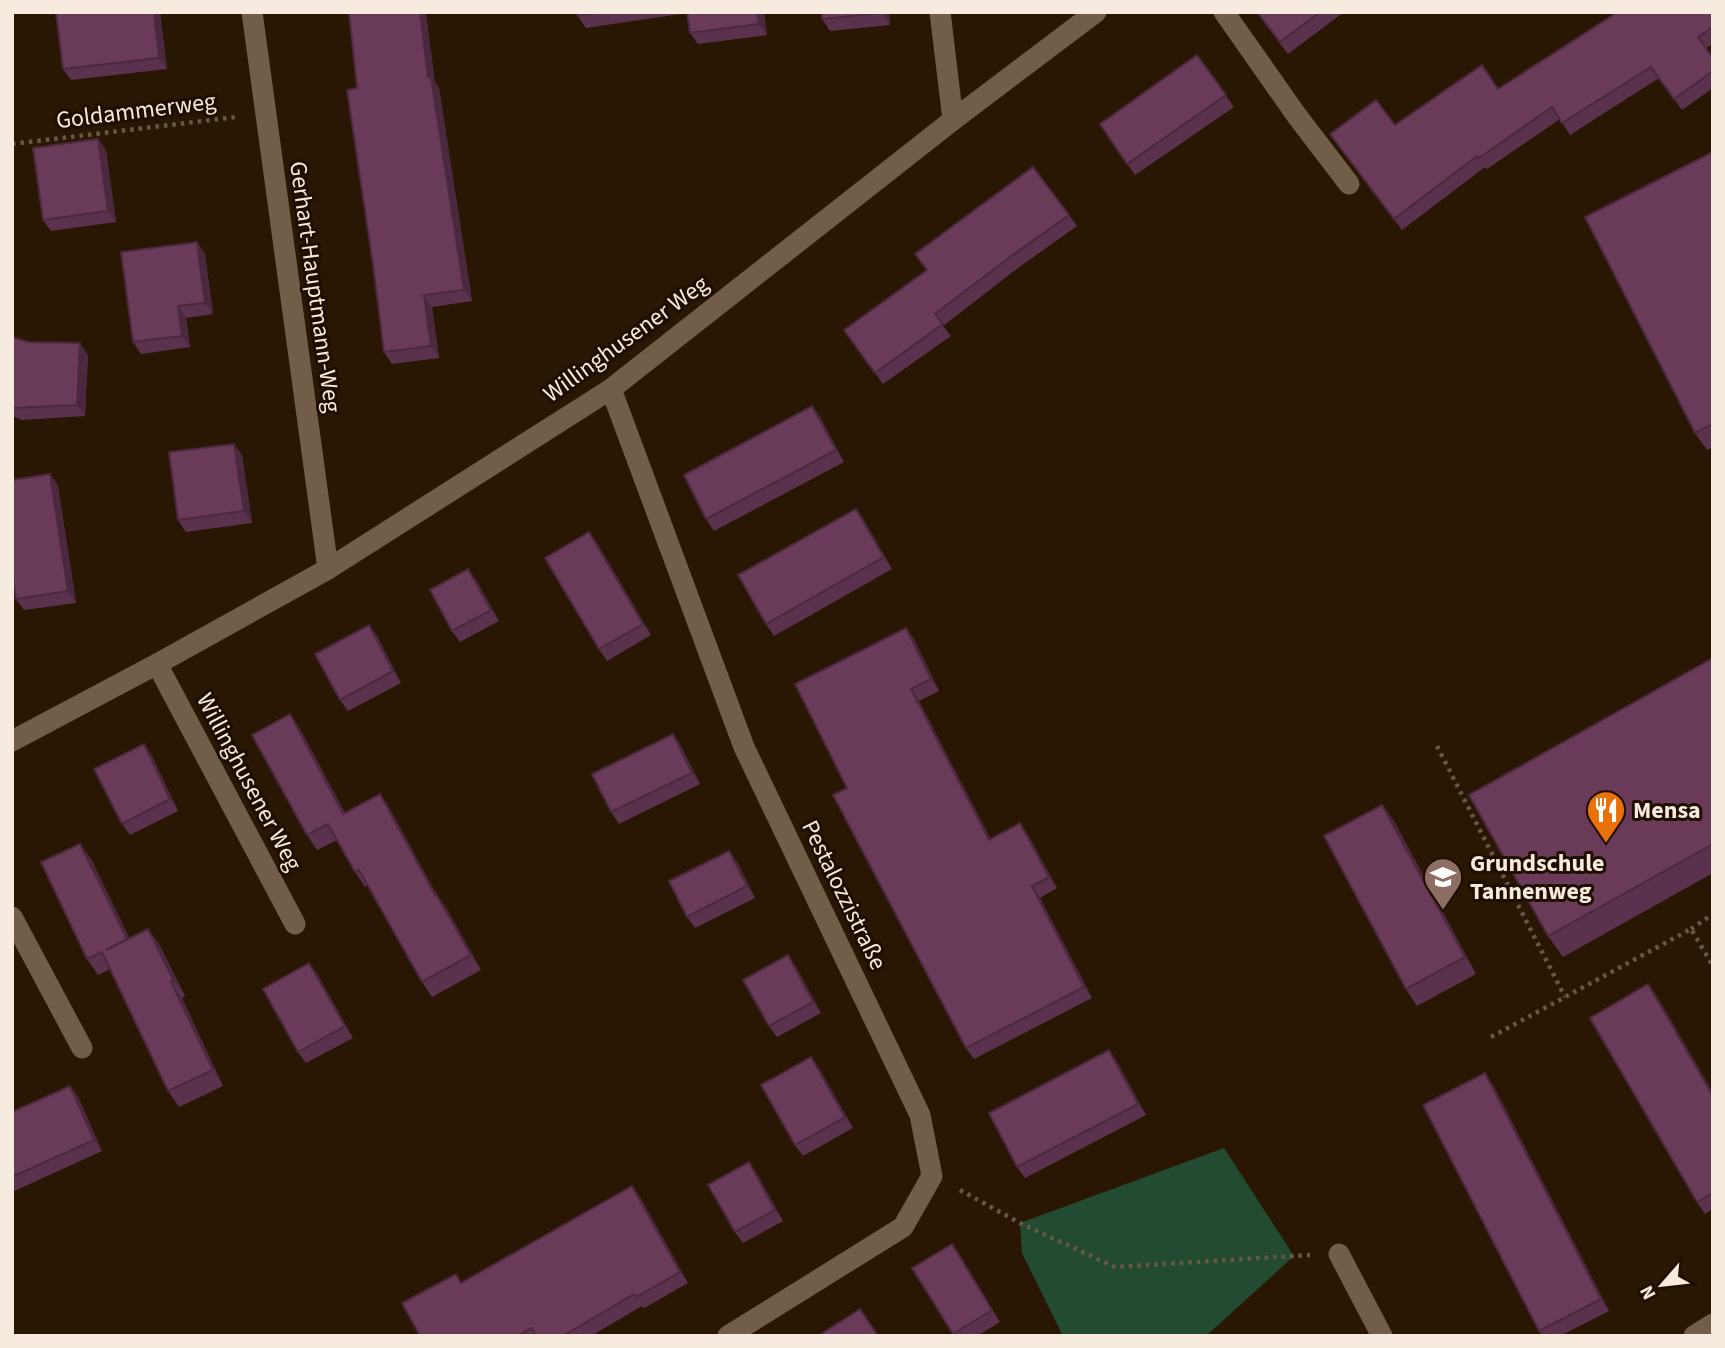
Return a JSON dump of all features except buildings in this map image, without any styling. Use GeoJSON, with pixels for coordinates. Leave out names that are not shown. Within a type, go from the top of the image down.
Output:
{"type":"FeatureCollection","features":[{"type":"Feature","properties":{"kind":"street","name":"Gerhart-Hauptmann-Weg"},"geometry":{"type":"LineString","coordinates":[[252,12],[328,569]]}},
{"type":"Feature","properties":{"kind":"street"},"geometry":{"type":"LineString","coordinates":[[940,12],[953,120]]}},
{"type":"Feature","properties":{"kind":"street","name":"Willinghusener Weg"},"geometry":{"type":"LineString","coordinates":[[12,741],[328,569],[611,389],[953,120],[1096,12]]}},
{"type":"Feature","properties":{"kind":"street"},"geometry":{"type":"LineString","coordinates":[[1224,12],[1349,184]]}},
{"type":"Feature","properties":{"kind":"street","name":"Pestalozzistraße"},"geometry":{"type":"LineString","coordinates":[[611,389],[744,747],[920,1115],[932,1175]]}},
{"type":"Feature","properties":{"kind":"street","name":"Willinghusener Weg"},"geometry":{"type":"LineString","coordinates":[[157,664],[295,924]]}},
{"type":"Feature","properties":{"kind":"street"},"geometry":{"type":"LineString","coordinates":[[12,917],[82,1048]]}},
{"type":"Feature","properties":{"kind":"street"},"geometry":{"type":"LineString","coordinates":[[727,1336],[903,1227],[932,1175]]}},
{"type":"Feature","properties":{"kind":"street"},"geometry":{"type":"LineString","coordinates":[[1339,1254],[1382,1336]]}},
{"type":"Feature","properties":{"kind":"street"},"geometry":{"type":"LineString","coordinates":[[1695,1336],[1713,1324]]}},
{"type":"Feature","properties":{"kind":"path","name":"Goldammerweg"},"geometry":{"type":"LineString","coordinates":[[12,144],[264,113]]}},
{"type":"Feature","properties":{"kind":"path"},"geometry":{"type":"LineString","coordinates":[[1437,746],[1565,997]]}},
{"type":"Feature","properties":{"kind":"path"},"geometry":{"type":"LineString","coordinates":[[1492,1037],[1692,929],[1713,914]]}},
{"type":"Feature","properties":{"kind":"path"},"geometry":{"type":"LineString","coordinates":[[1692,929],[1713,966]]}},
{"type":"Feature","properties":{"kind":"path"},"geometry":{"type":"LineString","coordinates":[[932,1175],[1020,1223],[1115,1268],[1339,1254]]}},
{"type":"Feature","properties":{"kind":"green space"},"geometry":{"type":"Polygon","coordinates":[[[1224,1148],[1294,1256],[1206,1336],[1063,1336],[1022,1253],[1020,1223],[1224,1148]]]}},
{"type":"Feature","properties":{"kind":"place","name":"Mensa"},"geometry":{"type":"Point","coordinates":[1606,844]}},
{"type":"Feature","properties":{"kind":"place","name":"Grundschule Tannenweg"},"geometry":{"type":"Point","coordinates":[1443,911]}}]}
